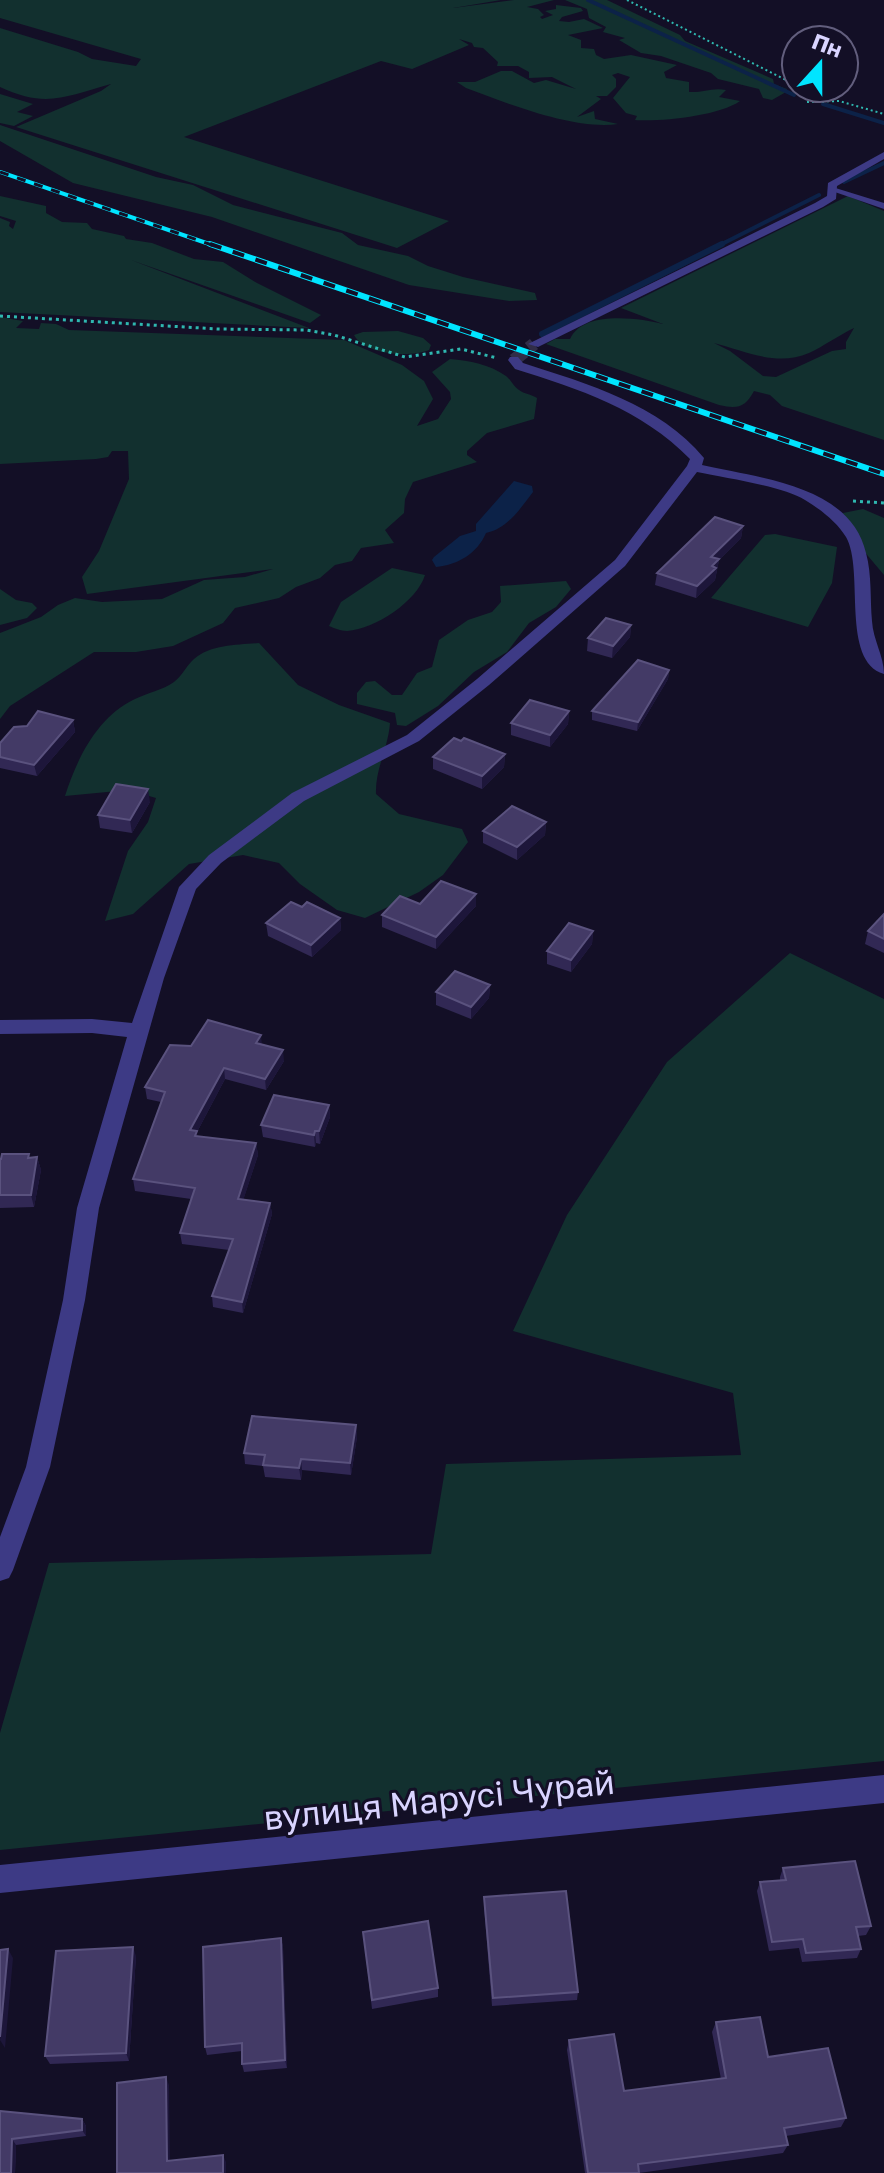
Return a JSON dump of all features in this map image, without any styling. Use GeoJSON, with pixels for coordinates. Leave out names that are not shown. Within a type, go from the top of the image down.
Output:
{"type":"FeatureCollection","features":[{"type":"Feature","properties":{"kind":"street"},"geometry":{"type":"LineString","coordinates":[[534,344],[819,205],[832,197],[832,185],[884,155]]}},
{"type":"Feature","properties":{"kind":"street"},"geometry":{"type":"LineString","coordinates":[[0,1570],[38,1467],[74,1300],[88,1208],[139,1031],[188,887],[215,859],[298,797],[413,738],[483,682],[620,563],[694,467],[697,458],[653,419],[590,389],[519,366],[514,360]]}},
{"type":"Feature","properties":{"kind":"street"},"geometry":{"type":"LineString","coordinates":[[694,467],[803,493],[819,502],[841,523],[854,539],[867,640],[879,666],[884,669]]}},
{"type":"Feature","properties":{"kind":"street"},"geometry":{"type":"LineString","coordinates":[[0,1027],[92,1026],[139,1031]]}},
{"type":"Feature","properties":{"kind":"street","name":"вулиця Марусі Чурай"},"geometry":{"type":"LineString","coordinates":[[0,1879],[884,1789]]}},
{"type":"Feature","properties":{"kind":"lane"},"geometry":{"type":"LineString","coordinates":[[832,188],[884,206]]}},
{"type":"Feature","properties":{"kind":"path"},"geometry":{"type":"LineString","coordinates":[[627,0],[780,77]]}},
{"type":"Feature","properties":{"kind":"path"},"geometry":{"type":"LineString","coordinates":[[849,104],[884,114]]}},
{"type":"Feature","properties":{"kind":"path"},"geometry":{"type":"LineString","coordinates":[[0,316],[218,329],[306,330],[334,335],[405,357],[461,349],[514,360]]}},
{"type":"Feature","properties":{"kind":"green space"},"geometry":{"type":"Polygon","coordinates":[[[0,0],[501,0],[453,8],[514,0],[554,0],[527,7],[538,9],[544,15],[540,17],[542,19],[553,15],[545,11],[556,9],[556,5],[581,8],[583,11],[562,17],[559,21],[584,19],[603,28],[568,35],[581,40],[581,48],[594,49],[596,55],[604,59],[631,55],[677,65],[664,72],[666,78],[689,82],[689,92],[726,90],[719,97],[740,101],[718,111],[689,117],[635,120],[637,116],[626,113],[613,98],[630,77],[618,73],[612,75],[616,79],[616,87],[607,96],[596,96],[601,99],[577,117],[594,111],[595,119],[618,124],[601,125],[562,119],[502,101],[457,82],[475,82],[501,71],[512,71],[534,83],[546,80],[576,89],[552,77],[529,78],[529,72],[518,66],[497,66],[498,62],[483,48],[459,39],[469,45],[412,69],[381,61],[184,137],[449,221],[397,248],[16,127],[111,84],[44,99],[16,94],[0,87],[0,28],[92,59],[136,66],[141,59],[0,18],[0,0]]]}},
{"type":"Feature","properties":{"kind":"green space"},"geometry":{"type":"Polygon","coordinates":[[[565,0],[607,0],[680,35],[685,41],[773,79],[774,84],[780,86],[780,95],[772,100],[763,98],[759,89],[718,79],[711,73],[661,56],[641,53],[619,40],[625,38],[603,32],[606,27],[589,18],[587,9],[565,0]]]}},
{"type":"Feature","properties":{"kind":"green space"},"geometry":{"type":"Polygon","coordinates":[[[0,94],[33,104],[17,112],[33,116],[14,126],[0,123],[0,94]]]}},
{"type":"Feature","properties":{"kind":"green space"},"geometry":{"type":"Polygon","coordinates":[[[0,125],[156,177],[193,185],[233,205],[342,233],[358,245],[408,256],[463,277],[535,293],[537,300],[509,301],[409,285],[212,217],[73,183],[0,141],[0,125]]]}},
{"type":"Feature","properties":{"kind":"green space"},"geometry":{"type":"Polygon","coordinates":[[[0,196],[46,206],[46,213],[62,222],[87,223],[92,229],[152,243],[194,259],[223,262],[321,315],[310,323],[131,260],[309,328],[0,312],[0,218],[10,222],[9,226],[13,229],[16,221],[0,216],[0,196]]]}},
{"type":"Feature","properties":{"kind":"green space"},"geometry":{"type":"Polygon","coordinates":[[[848,196],[884,211],[884,440],[782,406],[770,395],[754,391],[740,406],[719,405],[546,344],[555,339],[570,339],[577,330],[599,320],[626,318],[663,324],[621,308],[848,196]],[[854,328],[797,357],[761,356],[714,343],[763,376],[776,377],[832,351],[846,349],[846,342],[854,328]]]}},
{"type":"Feature","properties":{"kind":"green space"},"geometry":{"type":"Polygon","coordinates":[[[0,317],[23,321],[16,328],[39,329],[41,323],[56,324],[69,330],[344,340],[402,365],[424,381],[433,399],[417,426],[438,419],[451,399],[450,392],[432,372],[450,359],[472,362],[500,372],[519,390],[537,398],[534,419],[487,433],[467,451],[467,455],[477,462],[413,482],[405,499],[404,513],[385,530],[394,543],[361,548],[352,561],[335,565],[320,578],[296,587],[279,598],[235,608],[223,623],[173,646],[136,652],[94,652],[10,706],[0,719],[0,633],[41,617],[75,598],[102,602],[162,599],[204,580],[245,577],[273,569],[87,594],[82,577],[99,551],[129,479],[128,451],[112,451],[108,457],[96,459],[0,464],[0,317]]]}},
{"type":"Feature","properties":{"kind":"green space"},"geometry":{"type":"Polygon","coordinates":[[[398,331],[423,338],[431,345],[429,350],[411,354],[378,351],[360,342],[354,335],[363,332],[398,331]]]}},
{"type":"Feature","properties":{"kind":"green space"},"geometry":{"type":"Polygon","coordinates":[[[863,509],[884,518],[884,575],[838,514],[863,509]]]}},
{"type":"Feature","properties":{"kind":"green space"},"geometry":{"type":"Polygon","coordinates":[[[775,534],[837,547],[832,583],[808,627],[711,598],[765,535],[775,534]]]}},
{"type":"Feature","properties":{"kind":"green space"},"geometry":{"type":"Polygon","coordinates":[[[392,568],[425,575],[421,585],[404,604],[382,619],[358,629],[345,631],[329,626],[341,602],[392,568]]]}},
{"type":"Feature","properties":{"kind":"green space"},"geometry":{"type":"Polygon","coordinates":[[[566,581],[571,589],[556,607],[529,623],[507,652],[474,672],[438,706],[406,726],[397,725],[395,713],[357,704],[357,693],[366,682],[375,681],[392,695],[402,695],[417,673],[432,667],[439,640],[468,620],[492,612],[501,602],[500,586],[566,581]]]}},
{"type":"Feature","properties":{"kind":"green space"},"geometry":{"type":"Polygon","coordinates":[[[0,589],[16,600],[32,603],[37,608],[27,618],[0,625],[0,589]]]}},
{"type":"Feature","properties":{"kind":"green space"},"geometry":{"type":"Polygon","coordinates":[[[259,643],[298,685],[339,705],[390,723],[377,776],[376,794],[399,814],[462,829],[468,842],[443,875],[419,892],[365,918],[337,910],[300,884],[279,863],[243,855],[189,864],[133,914],[105,921],[128,851],[148,822],[156,798],[128,790],[65,796],[83,753],[110,716],[135,699],[174,682],[201,654],[225,646],[259,643]]]}},
{"type":"Feature","properties":{"kind":"green space"},"geometry":{"type":"Polygon","coordinates":[[[790,953],[884,999],[884,1761],[0,1850],[0,1733],[49,1563],[431,1554],[446,1464],[741,1455],[733,1393],[513,1331],[567,1215],[667,1062],[790,953]]]}},
{"type":"Feature","properties":{"kind":"water"},"geometry":{"type":"Polygon","coordinates":[[[514,481],[532,486],[533,492],[518,511],[507,523],[486,533],[466,557],[436,567],[432,560],[434,557],[460,536],[476,531],[476,524],[514,481]]]}},
{"type":"Feature","properties":{"kind":"building"},"geometry":{"type":"Polygon","coordinates":[[[715,517],[743,526],[711,557],[719,559],[712,566],[716,568],[697,586],[657,573],[715,517]]]}},
{"type":"Feature","properties":{"kind":"building"},"geometry":{"type":"Polygon","coordinates":[[[606,618],[631,625],[613,646],[588,638],[606,618]]]}},
{"type":"Feature","properties":{"kind":"building"},"geometry":{"type":"Polygon","coordinates":[[[638,660],[669,670],[638,722],[592,711],[638,660]]]}},
{"type":"Feature","properties":{"kind":"building"},"geometry":{"type":"Polygon","coordinates":[[[530,700],[569,711],[550,735],[511,723],[530,700]]]}},
{"type":"Feature","properties":{"kind":"building"},"geometry":{"type":"Polygon","coordinates":[[[38,711],[73,720],[34,765],[0,757],[0,743],[14,727],[27,726],[38,711]]]}},
{"type":"Feature","properties":{"kind":"building"},"geometry":{"type":"Polygon","coordinates":[[[454,738],[461,741],[464,738],[505,754],[482,776],[433,757],[454,738]]]}},
{"type":"Feature","properties":{"kind":"building"},"geometry":{"type":"Polygon","coordinates":[[[116,784],[148,789],[130,820],[98,815],[116,784]]]}},
{"type":"Feature","properties":{"kind":"building"},"geometry":{"type":"Polygon","coordinates":[[[512,806],[546,822],[517,847],[483,831],[512,806]]]}},
{"type":"Feature","properties":{"kind":"building"},"geometry":{"type":"Polygon","coordinates":[[[441,881],[476,894],[436,937],[382,915],[400,896],[420,904],[441,881]]]}},
{"type":"Feature","properties":{"kind":"building"},"geometry":{"type":"Polygon","coordinates":[[[291,902],[302,907],[307,902],[340,918],[311,945],[266,923],[291,902]]]}},
{"type":"Feature","properties":{"kind":"building"},"geometry":{"type":"Polygon","coordinates":[[[884,914],[884,939],[868,931],[884,914]]]}},
{"type":"Feature","properties":{"kind":"building"},"geometry":{"type":"Polygon","coordinates":[[[569,923],[593,931],[571,960],[547,951],[569,923]]]}},
{"type":"Feature","properties":{"kind":"building"},"geometry":{"type":"Polygon","coordinates":[[[455,971],[490,985],[471,1007],[436,992],[455,971]]]}},
{"type":"Feature","properties":{"kind":"building"},"geometry":{"type":"Polygon","coordinates":[[[208,1020],[261,1035],[256,1043],[283,1050],[265,1079],[224,1068],[190,1130],[197,1131],[195,1136],[256,1143],[238,1199],[270,1203],[242,1302],[212,1296],[233,1239],[180,1233],[195,1188],[133,1179],[165,1092],[145,1087],[170,1045],[191,1046],[208,1020]]]}},
{"type":"Feature","properties":{"kind":"building"},"geometry":{"type":"Polygon","coordinates":[[[274,1095],[329,1105],[319,1131],[315,1131],[314,1135],[261,1125],[274,1095]]]}},
{"type":"Feature","properties":{"kind":"building"},"geometry":{"type":"Polygon","coordinates":[[[2,1154],[37,1157],[31,1195],[0,1195],[2,1154]]]}},
{"type":"Feature","properties":{"kind":"building"},"geometry":{"type":"Polygon","coordinates":[[[252,1416],[356,1425],[350,1463],[301,1459],[299,1468],[263,1465],[265,1455],[244,1453],[252,1416]]]}},
{"type":"Feature","properties":{"kind":"building"},"geometry":{"type":"Polygon","coordinates":[[[855,1861],[871,1926],[856,1927],[861,1949],[806,1953],[803,1939],[772,1942],[760,1882],[786,1880],[783,1868],[855,1861]]]}},
{"type":"Feature","properties":{"kind":"building"},"geometry":{"type":"Polygon","coordinates":[[[566,1891],[578,1992],[493,1998],[484,1897],[566,1891]]]}},
{"type":"Feature","properties":{"kind":"building"},"geometry":{"type":"Polygon","coordinates":[[[428,1921],[438,1988],[372,2000],[363,1932],[428,1921]]]}},
{"type":"Feature","properties":{"kind":"building"},"geometry":{"type":"Polygon","coordinates":[[[281,1938],[285,2060],[242,2064],[242,2043],[205,2047],[203,1947],[281,1938]]]}},
{"type":"Feature","properties":{"kind":"building"},"geometry":{"type":"Polygon","coordinates":[[[133,1947],[126,2053],[45,2056],[56,1951],[133,1947]]]}},
{"type":"Feature","properties":{"kind":"building"},"geometry":{"type":"Polygon","coordinates":[[[8,1949],[0,2037],[0,1950],[8,1949]]]}},
{"type":"Feature","properties":{"kind":"building"},"geometry":{"type":"Polygon","coordinates":[[[760,2017],[768,2057],[828,2048],[846,2118],[784,2128],[788,2145],[638,2164],[639,2173],[588,2173],[569,2040],[614,2034],[624,2091],[726,2078],[716,2022],[760,2017]]]}},
{"type":"Feature","properties":{"kind":"building"},"geometry":{"type":"Polygon","coordinates":[[[166,2077],[167,2161],[223,2155],[223,2173],[117,2173],[117,2083],[166,2077]]]}},
{"type":"Feature","properties":{"kind":"building"},"geometry":{"type":"Polygon","coordinates":[[[0,2111],[82,2119],[82,2130],[12,2139],[11,2173],[0,2173],[0,2111]]]}},
{"type":"Feature","properties":{"kind":"waterway"},"geometry":{"type":"LineString","coordinates":[[588,0],[780,89]]}},
{"type":"Feature","properties":{"kind":"waterway"},"geometry":{"type":"LineString","coordinates":[[823,104],[884,123]]}},
{"type":"Feature","properties":{"kind":"waterway"},"geometry":{"type":"LineString","coordinates":[[844,182],[884,163]]}},
{"type":"Feature","properties":{"kind":"waterway"},"geometry":{"type":"LineString","coordinates":[[718,246],[819,195]]}},
{"type":"Feature","properties":{"kind":"waterway"},"geometry":{"type":"LineString","coordinates":[[718,246],[722,244]]}},
{"type":"Feature","properties":{"kind":"waterway"},"geometry":{"type":"LineString","coordinates":[[542,334],[718,246]]}},
{"type":"Feature","properties":{"kind":"tunnel"},"geometry":{"type":"LineString","coordinates":[[514,360],[534,344]]}},
{"type":"Feature","properties":{"kind":"railway"},"geometry":{"type":"LineString","coordinates":[[0,172],[215,246]]}},
{"type":"Feature","properties":{"kind":"railway"},"geometry":{"type":"LineString","coordinates":[[210,244],[884,474]]}}]}
